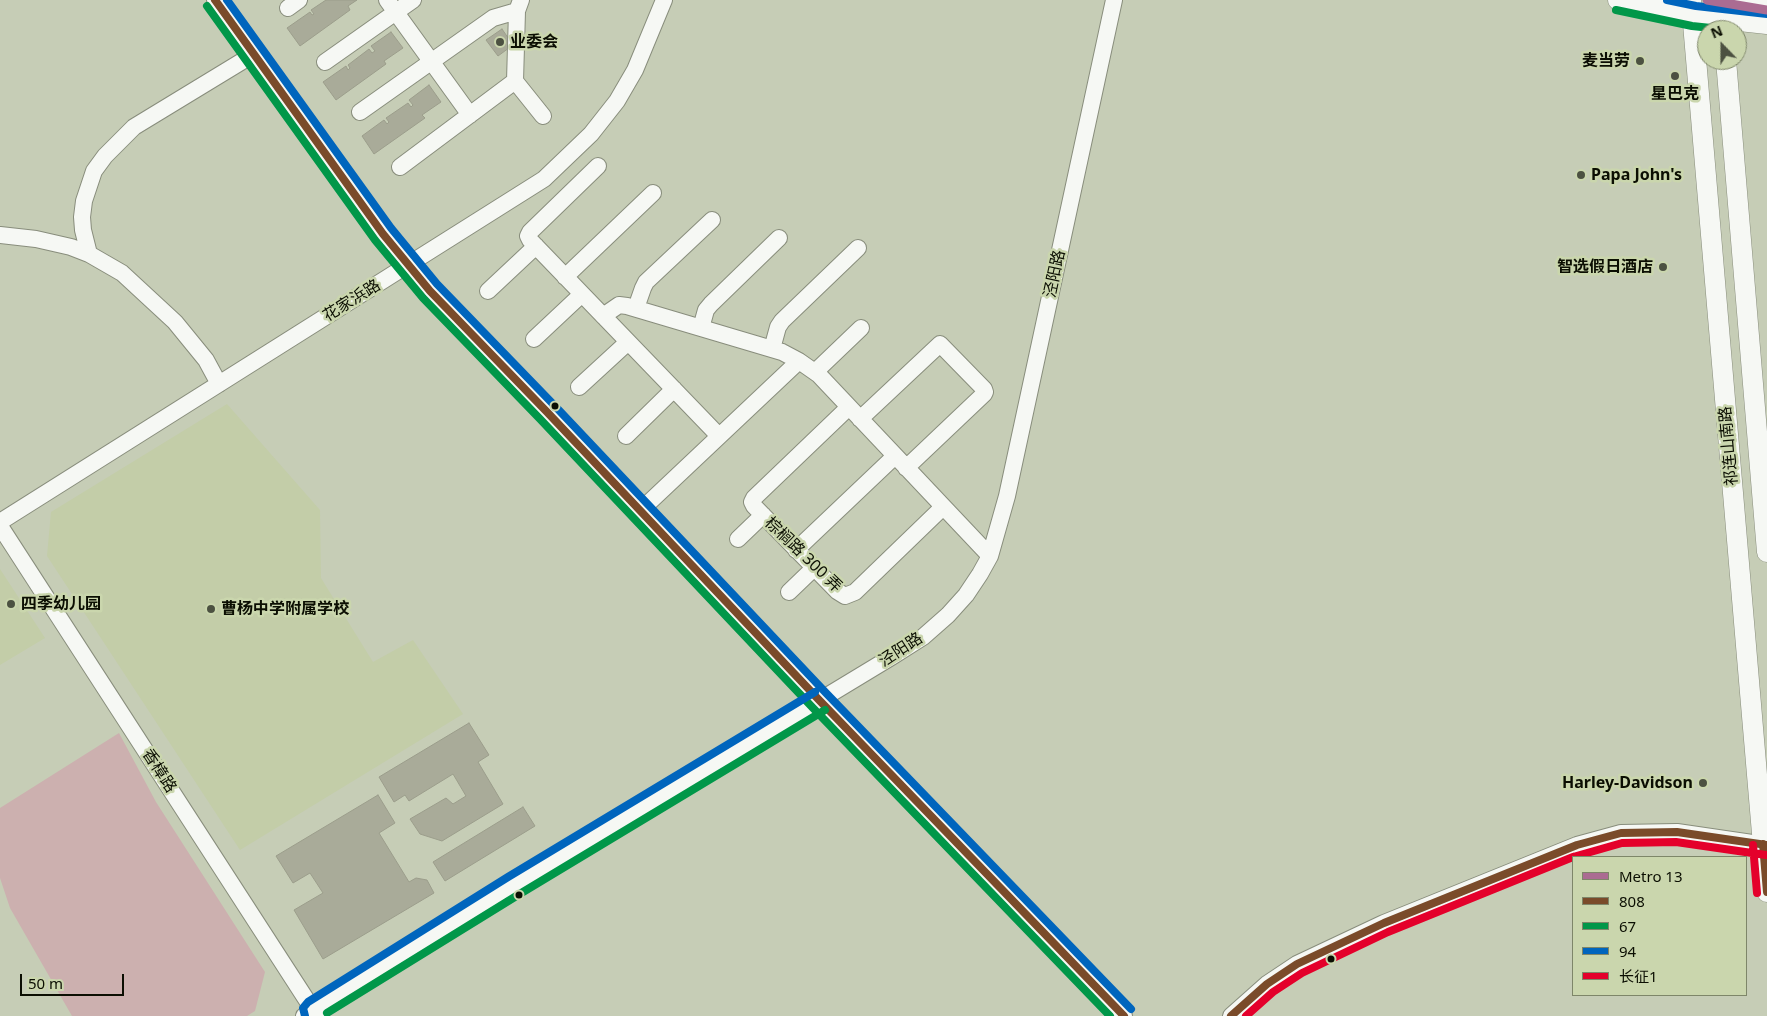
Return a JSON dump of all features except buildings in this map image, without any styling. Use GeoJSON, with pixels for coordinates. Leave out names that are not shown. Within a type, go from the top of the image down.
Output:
{"type":"FeatureCollection","features":[{"type":"Feature","properties":{"kind":"main road"},"geometry":{"type":"LineString","coordinates":[[1618,0],[1693,8],[1767,24]]}},
{"type":"Feature","properties":{"kind":"main road"},"geometry":{"type":"LineString","coordinates":[[1734,0],[1767,4]]}},
{"type":"Feature","properties":{"kind":"main road","name":"祁连山南路"},"geometry":{"type":"LineString","coordinates":[[1693,8],[1765,844],[1767,892]]}},
{"type":"Feature","properties":{"kind":"main road","name":"祁连山南路"},"geometry":{"type":"LineString","coordinates":[[1727,70],[1767,552]]}},
{"type":"Feature","properties":{"kind":"street"},"geometry":{"type":"LineString","coordinates":[[215,0],[408,266],[820,700],[1124,1016]]}},
{"type":"Feature","properties":{"kind":"street"},"geometry":{"type":"LineString","coordinates":[[325,62],[392,6],[413,0]]}},
{"type":"Feature","properties":{"kind":"street","name":"花家浜路"},"geometry":{"type":"LineString","coordinates":[[0,522],[544,179],[575,151],[606,117],[627,84],[664,0]]}},
{"type":"Feature","properties":{"kind":"street","name":"泾阳路"},"geometry":{"type":"LineString","coordinates":[[311,1014],[513,886],[923,636],[948,615],[966,595],[990,556],[1007,496],[1114,0]]}},
{"type":"Feature","properties":{"kind":"street"},"geometry":{"type":"LineString","coordinates":[[360,112],[493,18],[519,5],[515,81],[543,116]]}},
{"type":"Feature","properties":{"kind":"street"},"geometry":{"type":"LineString","coordinates":[[392,6],[470,115]]}},
{"type":"Feature","properties":{"kind":"street"},"geometry":{"type":"LineString","coordinates":[[89,254],[82,217],[88,186],[94,171],[120,140],[134,127],[254,54]]}},
{"type":"Feature","properties":{"kind":"street"},"geometry":{"type":"LineString","coordinates":[[400,167],[515,81]]}},
{"type":"Feature","properties":{"kind":"street"},"geometry":{"type":"LineString","coordinates":[[598,166],[528,236],[565,277],[719,436]]}},
{"type":"Feature","properties":{"kind":"street"},"geometry":{"type":"LineString","coordinates":[[565,277],[653,193]]}},
{"type":"Feature","properties":{"kind":"street"},"geometry":{"type":"LineString","coordinates":[[54,242],[71,231],[82,217]]}},
{"type":"Feature","properties":{"kind":"street"},"geometry":{"type":"LineString","coordinates":[[636,308],[646,282],[712,220]]}},
{"type":"Feature","properties":{"kind":"street"},"geometry":{"type":"LineString","coordinates":[[0,235],[54,242],[89,254],[122,273],[175,322],[206,360],[219,384]]}},
{"type":"Feature","properties":{"kind":"street"},"geometry":{"type":"LineString","coordinates":[[701,328],[706,310],[710,304],[779,238]]}},
{"type":"Feature","properties":{"kind":"street"},"geometry":{"type":"LineString","coordinates":[[488,291],[536,246]]}},
{"type":"Feature","properties":{"kind":"street"},"geometry":{"type":"LineString","coordinates":[[772,349],[782,321],[858,248]]}},
{"type":"Feature","properties":{"kind":"street"},"geometry":{"type":"LineString","coordinates":[[534,340],[582,294]]}},
{"type":"Feature","properties":{"kind":"street"},"geometry":{"type":"LineString","coordinates":[[603,316],[619,305],[636,308],[782,352],[799,360],[815,372],[990,556]]}},
{"type":"Feature","properties":{"kind":"street"},"geometry":{"type":"LineString","coordinates":[[815,372],[861,328]]}},
{"type":"Feature","properties":{"kind":"street"},"geometry":{"type":"LineString","coordinates":[[580,387],[628,342]]}},
{"type":"Feature","properties":{"kind":"street"},"geometry":{"type":"LineString","coordinates":[[854,413],[940,344],[984,389],[984,394],[906,468]]}},
{"type":"Feature","properties":{"kind":"street"},"geometry":{"type":"LineString","coordinates":[[640,511],[799,360]]}},
{"type":"Feature","properties":{"kind":"street"},"geometry":{"type":"LineString","coordinates":[[626,436],[674,390]]}},
{"type":"Feature","properties":{"kind":"street","name":"棕榈路 300 弄"},"geometry":{"type":"LineString","coordinates":[[854,413],[754,498],[752,502],[754,506],[837,591],[846,596],[855,592],[943,507]]}},
{"type":"Feature","properties":{"kind":"street"},"geometry":{"type":"LineString","coordinates":[[796,550],[895,456]]}},
{"type":"Feature","properties":{"kind":"street"},"geometry":{"type":"LineString","coordinates":[[738,538],[763,515]]}},
{"type":"Feature","properties":{"kind":"street","name":"香樟路"},"geometry":{"type":"LineString","coordinates":[[0,526],[311,1014]]}},
{"type":"Feature","properties":{"kind":"street"},"geometry":{"type":"LineString","coordinates":[[789,592],[814,568]]}},
{"type":"Feature","properties":{"kind":"street"},"geometry":{"type":"LineString","coordinates":[[1231,1016],[1267,984],[1297,964],[1384,923],[1577,845],[1621,833],[1649,832],[1677,832],[1765,844]]}},
{"type":"Feature","properties":{"kind":"shaded area","name":"曹杨中学附属学校"},"geometry":{"type":"Polygon","coordinates":[[[227,404],[320,510],[321,578],[373,662],[413,640],[463,714],[240,850],[47,556],[51,512],[227,404]]]}},
{"type":"Feature","properties":{"kind":"shaded area","name":"四季幼儿园"},"geometry":{"type":"Polygon","coordinates":[[[0,569],[45,638],[0,665],[0,569]]]}},
{"type":"Feature","properties":{"kind":"shaded area"},"geometry":{"type":"Polygon","coordinates":[[[119,733],[156,802],[265,972],[255,1011],[247,1016],[72,1016],[10,908],[0,878],[0,808],[119,733]]]}},
{"type":"Feature","properties":{"kind":"metro line","name":"13"},"geometry":{"type":"LineString","coordinates":[[1707,0],[1767,10]]}},
{"type":"Feature","properties":{"kind":"transit line","name":"808"},"geometry":{"type":"LineString","coordinates":[[215,0],[383,234],[430,291],[820,701],[1124,1016]]}},
{"type":"Feature","properties":{"kind":"transit line","name":"94"},"geometry":{"type":"LineString","coordinates":[[227,0],[391,228],[437,284],[827,694],[1131,1009]]}},
{"type":"Feature","properties":{"kind":"transit line","name":"94"},"geometry":{"type":"LineString","coordinates":[[1667,0],[1696,6],[1767,14]]}},
{"type":"Feature","properties":{"kind":"transit line","name":"67"},"geometry":{"type":"LineString","coordinates":[[207,6],[375,240],[423,298],[813,708],[1110,1016]]}},
{"type":"Feature","properties":{"kind":"transit line","name":"67"},"geometry":{"type":"LineString","coordinates":[[1616,10],[1697,27]]}},
{"type":"Feature","properties":{"kind":"transit line","name":"94"},"geometry":{"type":"LineString","coordinates":[[305,1016],[303,1008],[308,1002],[508,877],[815,692]]}},
{"type":"Feature","properties":{"kind":"transit line","name":"67"},"geometry":{"type":"LineString","coordinates":[[327,1013],[518,895],[825,710]]}},
{"type":"Feature","properties":{"kind":"transit line","name":"808"},"geometry":{"type":"LineString","coordinates":[[1231,1016],[1267,984],[1297,964],[1384,923],[1577,845],[1621,833],[1677,832],[1767,845]]}},
{"type":"Feature","properties":{"kind":"transit line","name":"长征1"},"geometry":{"type":"LineString","coordinates":[[1576,856],[1622,843],[1676,842],[1766,855]]}},
{"type":"Feature","properties":{"kind":"transit line","name":"808"},"geometry":{"type":"LineString","coordinates":[[1763,844],[1767,892]]}},
{"type":"Feature","properties":{"kind":"transit line","name":"长征1"},"geometry":{"type":"LineString","coordinates":[[1753,845],[1757,893]]}},
{"type":"Feature","properties":{"kind":"transit line","name":"长征1"},"geometry":{"type":"LineString","coordinates":[[1246,1016],[1273,992],[1302,973],[1388,932],[1572,857]]}},
{"type":"Feature","properties":{"kind":"place","name":"业委会"},"geometry":{"type":"Point","coordinates":[500,42]}},
{"type":"Feature","properties":{"kind":"place","name":"麦当劳"},"geometry":{"type":"Point","coordinates":[1640,61]}},
{"type":"Feature","properties":{"kind":"place","name":"星巴克"},"geometry":{"type":"Point","coordinates":[1675,76]}},
{"type":"Feature","properties":{"kind":"place","name":"Papa John's"},"geometry":{"type":"Point","coordinates":[1581,175]}},
{"type":"Feature","properties":{"kind":"place","name":"智选假日酒店"},"geometry":{"type":"Point","coordinates":[1663,267]}},
{"type":"Feature","properties":{"kind":"place","name":"四季幼儿园"},"geometry":{"type":"Point","coordinates":[11,604]}},
{"type":"Feature","properties":{"kind":"place","name":"曹杨中学附属学校"},"geometry":{"type":"Point","coordinates":[211,609]}},
{"type":"Feature","properties":{"kind":"place","name":"Harley-Davidson"},"geometry":{"type":"Point","coordinates":[1703,783]}}]}
